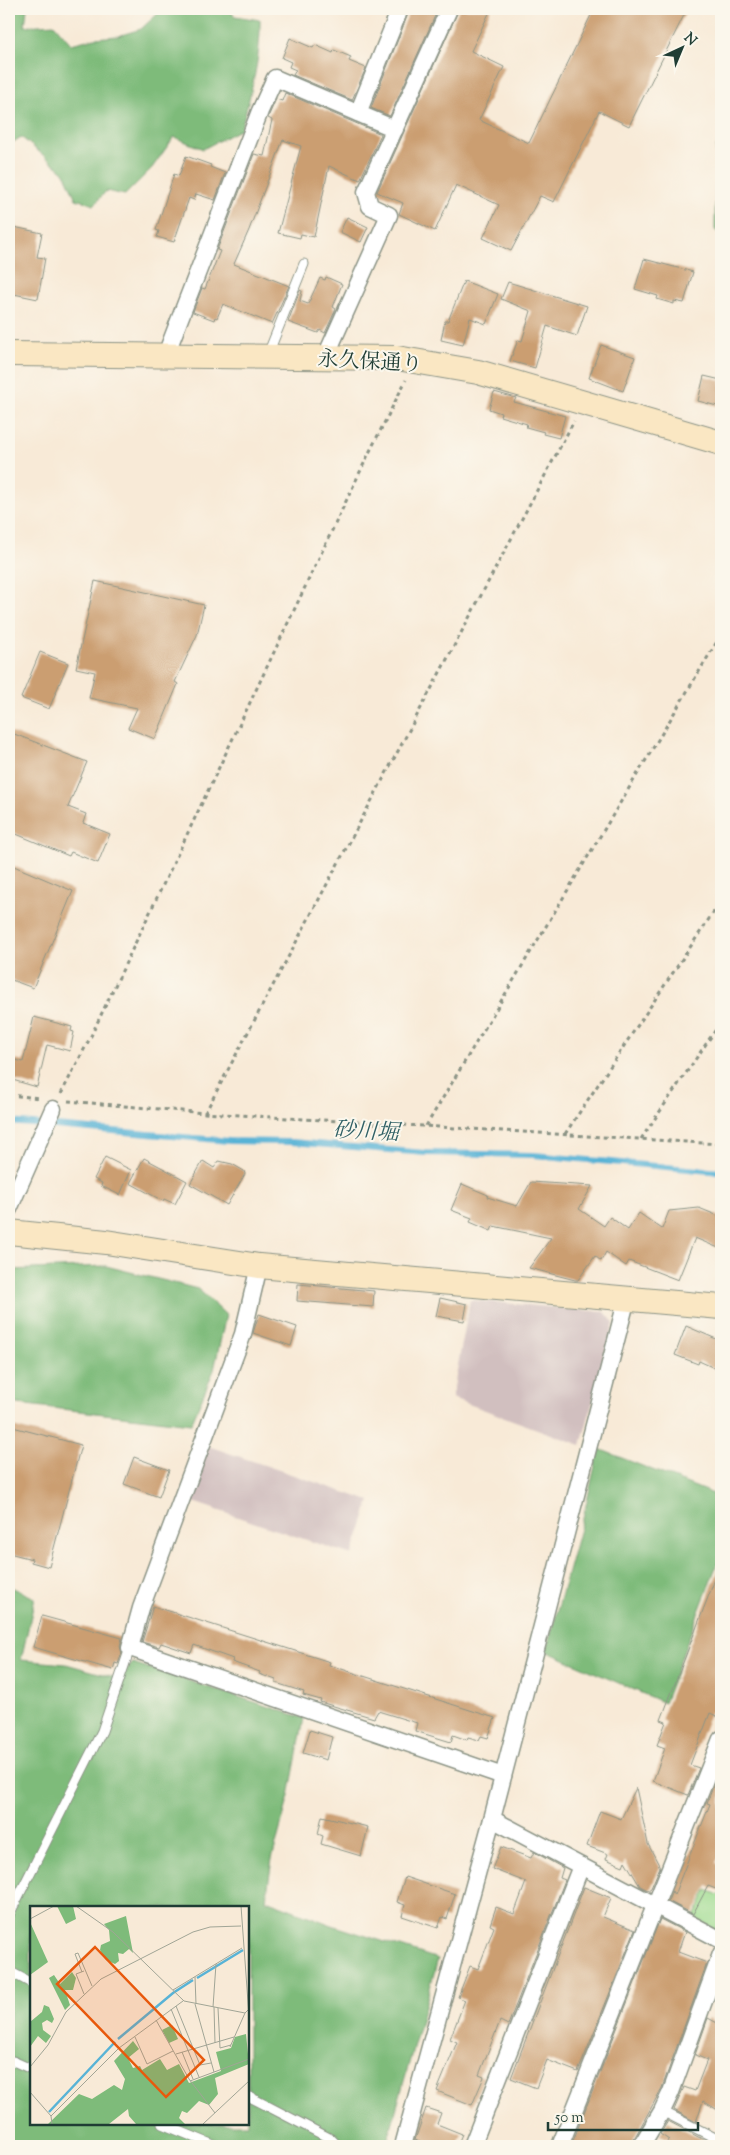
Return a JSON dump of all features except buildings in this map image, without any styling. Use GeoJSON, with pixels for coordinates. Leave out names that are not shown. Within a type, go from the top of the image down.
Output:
{"type":"FeatureCollection","features":[{"type":"Feature","properties":{"kind":"street"},"geometry":{"type":"LineString","coordinates":[[358,112],[400,9]]}},
{"type":"Feature","properties":{"kind":"street"},"geometry":{"type":"LineString","coordinates":[[325,358],[389,215],[370,206],[366,192],[449,9]]}},
{"type":"Feature","properties":{"kind":"street"},"geometry":{"type":"LineString","coordinates":[[164,357],[260,111],[275,78],[395,129]]}},
{"type":"Feature","properties":{"kind":"street","name":"永久保通り"},"geometry":{"type":"LineString","coordinates":[[9,354],[397,358],[478,372],[721,443]]}},
{"type":"Feature","properties":{"kind":"street"},"geometry":{"type":"LineString","coordinates":[[9,1209],[56,1105]]}},
{"type":"Feature","properties":{"kind":"street"},"geometry":{"type":"LineString","coordinates":[[9,1232],[106,1242],[259,1266],[721,1307]]}},
{"type":"Feature","properties":{"kind":"street"},"geometry":{"type":"LineString","coordinates":[[259,1266],[243,1334],[141,1608],[130,1648],[503,1776]]}},
{"type":"Feature","properties":{"kind":"street"},"geometry":{"type":"LineString","coordinates":[[403,2146],[492,1819],[627,1298]]}},
{"type":"Feature","properties":{"kind":"street"},"geometry":{"type":"LineString","coordinates":[[560,2146],[721,1740]]}},
{"type":"Feature","properties":{"kind":"street"},"geometry":{"type":"LineString","coordinates":[[492,1819],[721,1940]]}},
{"type":"Feature","properties":{"kind":"street"},"geometry":{"type":"LineString","coordinates":[[472,2146],[581,1866]]}},
{"type":"Feature","properties":{"kind":"street"},"geometry":{"type":"LineString","coordinates":[[641,2146],[662,2111],[721,1954]]}},
{"type":"Feature","properties":{"kind":"lane"},"geometry":{"type":"LineString","coordinates":[[266,357],[304,264]]}},
{"type":"Feature","properties":{"kind":"lane"},"geometry":{"type":"LineString","coordinates":[[9,1915],[102,1731],[130,1648]]}},
{"type":"Feature","properties":{"kind":"lane"},"geometry":{"type":"LineString","coordinates":[[9,1971],[30,1982]]}},
{"type":"Feature","properties":{"kind":"lane"},"geometry":{"type":"LineString","coordinates":[[13,2061],[30,2068]]}},
{"type":"Feature","properties":{"kind":"lane"},"geometry":{"type":"LineString","coordinates":[[249,2097],[331,2139],[338,2146]]}},
{"type":"Feature","properties":{"kind":"lane"},"geometry":{"type":"LineString","coordinates":[[662,2111],[721,2141]]}},
{"type":"Feature","properties":{"kind":"lane"},"geometry":{"type":"LineString","coordinates":[[164,2125],[216,2146]]}},
{"type":"Feature","properties":{"kind":"path"},"geometry":{"type":"LineString","coordinates":[[56,1105],[103,1011],[369,453],[416,362]]}},
{"type":"Feature","properties":{"kind":"path"},"geometry":{"type":"LineString","coordinates":[[205,1113],[584,403]]}},
{"type":"Feature","properties":{"kind":"path"},"geometry":{"type":"LineString","coordinates":[[426,1126],[721,635]]}},
{"type":"Feature","properties":{"kind":"path"},"geometry":{"type":"LineString","coordinates":[[565,1134],[721,902]]}},
{"type":"Feature","properties":{"kind":"path"},"geometry":{"type":"LineString","coordinates":[[641,1139],[721,1022]]}},
{"type":"Feature","properties":{"kind":"path"},"geometry":{"type":"LineString","coordinates":[[9,1095],[56,1105],[721,1144]]}},
{"type":"Feature","properties":{"kind":"shaded area"},"geometry":{"type":"Polygon","coordinates":[[[470,1300],[605,1312],[614,1323],[581,1445],[452,1398],[470,1300]]]}},
{"type":"Feature","properties":{"kind":"shaded area"},"geometry":{"type":"Polygon","coordinates":[[[208,1446],[370,1501],[352,1555],[187,1500],[208,1446]]]}},
{"type":"Feature","properties":{"kind":"green space"},"geometry":{"type":"Polygon","coordinates":[[[9,9],[27,9],[25,26],[54,24],[71,44],[95,38],[118,36],[141,29],[163,9],[227,9],[235,16],[260,20],[257,62],[241,129],[203,149],[174,137],[152,168],[125,195],[106,191],[94,205],[76,199],[64,172],[21,137],[9,145],[9,9]]]}},
{"type":"Feature","properties":{"kind":"green space"},"geometry":{"type":"Polygon","coordinates":[[[721,144],[721,235],[715,230],[715,220],[716,147],[721,144]]]}},
{"type":"Feature","properties":{"kind":"green space"},"geometry":{"type":"Polygon","coordinates":[[[106,1266],[198,1289],[226,1315],[214,1370],[191,1424],[9,1403],[9,1270],[106,1266]]]}},
{"type":"Feature","properties":{"kind":"green space"},"geometry":{"type":"Polygon","coordinates":[[[599,1449],[721,1497],[721,1554],[664,1703],[546,1651],[583,1518],[599,1449]]]}},
{"type":"Feature","properties":{"kind":"green space"},"geometry":{"type":"Polygon","coordinates":[[[9,1586],[35,1598],[21,1660],[66,1664],[117,1678],[133,1663],[304,1718],[289,1796],[272,1859],[266,1900],[332,1925],[438,1959],[386,2146],[9,2146],[9,1586]]]}},
{"type":"Feature","properties":{"kind":"green space"},"geometry":{"type":"Polygon","coordinates":[[[707,1890],[721,1896],[721,1926],[716,1930],[693,1919],[707,1890]]]}},
{"type":"Feature","properties":{"kind":"waterway","name":"砂川堀"},"geometry":{"type":"LineString","coordinates":[[9,1122],[229,1141],[292,1142],[425,1153],[534,1155],[721,1172]]}}]}
